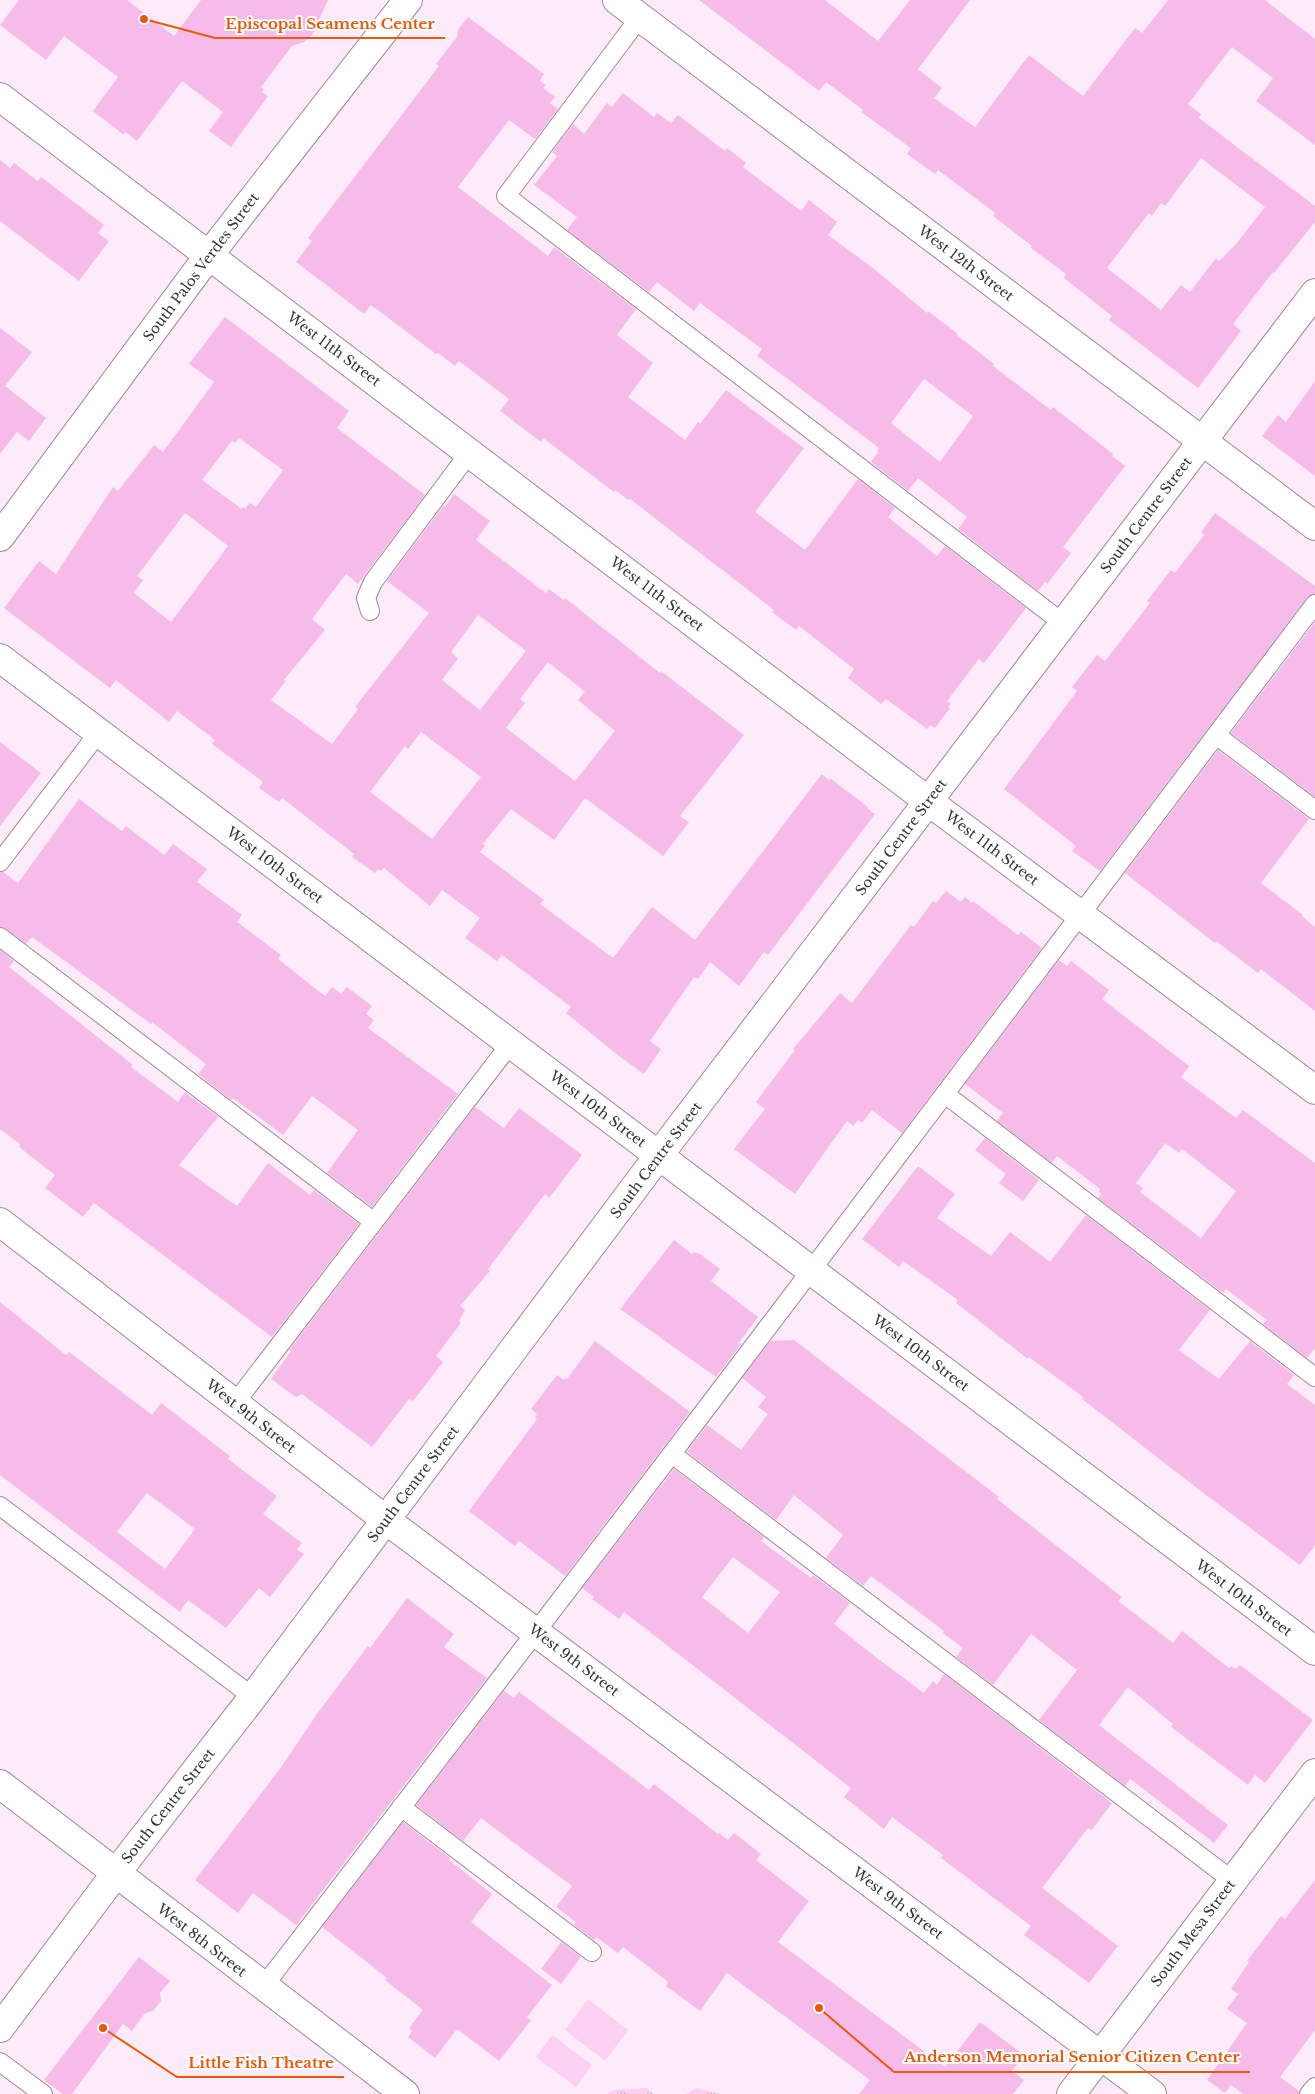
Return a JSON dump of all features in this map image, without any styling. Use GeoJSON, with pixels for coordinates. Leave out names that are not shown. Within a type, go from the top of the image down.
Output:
{"type":"FeatureCollection","features":[{"type":"Feature","properties":{"kind":"street","name":"South Palos Verdes Street"},"geometry":{"type":"LineString","coordinates":[[0,537],[209,254],[408,0]]}},
{"type":"Feature","properties":{"kind":"street","name":"West 12th Street"},"geometry":{"type":"LineString","coordinates":[[617,0],[1315,526]]}},
{"type":"Feature","properties":{"kind":"street","name":"West 11th Street"},"geometry":{"type":"LineString","coordinates":[[0,97],[928,801],[1315,1090]]}},
{"type":"Feature","properties":{"kind":"street","name":"South Centre Street"},"geometry":{"type":"LineString","coordinates":[[0,2028],[116,1873],[253,1697],[659,1155],[1315,293]]}},
{"type":"Feature","properties":{"kind":"street","name":"West 10th Street"},"geometry":{"type":"LineString","coordinates":[[0,658],[1315,1651]]}},
{"type":"Feature","properties":{"kind":"street","name":"West 9th Street"},"geometry":{"type":"LineString","coordinates":[[0,1222],[386,1520],[1152,2094]]}},
{"type":"Feature","properties":{"kind":"street","name":"South Mesa Street"},"geometry":{"type":"LineString","coordinates":[[1072,2094],[1315,1773]]}},
{"type":"Feature","properties":{"kind":"street","name":"West 8th Street"},"geometry":{"type":"LineString","coordinates":[[0,1784],[262,1987],[405,2094]]}},
{"type":"Feature","properties":{"kind":"lane"},"geometry":{"type":"LineString","coordinates":[[640,17],[506,196],[1064,624]]}},
{"type":"Feature","properties":{"kind":"lane"},"geometry":{"type":"LineString","coordinates":[[370,611],[366,598],[373,582],[470,452]]}},
{"type":"Feature","properties":{"kind":"lane"},"geometry":{"type":"LineString","coordinates":[[262,1987],[672,1454],[1315,604]]}},
{"type":"Feature","properties":{"kind":"lane"},"geometry":{"type":"LineString","coordinates":[[0,862],[99,732]]}},
{"type":"Feature","properties":{"kind":"lane"},"geometry":{"type":"LineString","coordinates":[[1216,735],[1315,810]]}},
{"type":"Feature","properties":{"kind":"lane"},"geometry":{"type":"LineString","coordinates":[[0,937],[374,1222]]}},
{"type":"Feature","properties":{"kind":"lane"},"geometry":{"type":"LineString","coordinates":[[235,1403],[512,1044]]}},
{"type":"Feature","properties":{"kind":"lane"},"geometry":{"type":"LineString","coordinates":[[945,1094],[1315,1377]]}},
{"type":"Feature","properties":{"kind":"lane"},"geometry":{"type":"LineString","coordinates":[[672,1454],[1233,1881]]}},
{"type":"Feature","properties":{"kind":"lane"},"geometry":{"type":"LineString","coordinates":[[0,1506],[253,1697]]}},
{"type":"Feature","properties":{"kind":"lane"},"geometry":{"type":"LineString","coordinates":[[401,1807],[592,1952]]}},
{"type":"Feature","properties":{"kind":"lane"},"geometry":{"type":"LineString","coordinates":[[0,2062],[43,2094]]}},
{"type":"Feature","properties":{"kind":"lane"},"geometry":{"type":"LineString","coordinates":[[1310,2094],[1315,2087]]}},
{"type":"Feature","properties":{"kind":"green space"},"geometry":{"type":"Polygon","coordinates":[[[588,1999],[628,2030],[605,2061],[565,2030],[588,1999]]]}},
{"type":"Feature","properties":{"kind":"green space"},"geometry":{"type":"Polygon","coordinates":[[[552,2035],[592,2065],[576,2087],[536,2057],[552,2035]]]}},
{"type":"Feature","properties":{"kind":"green space"},"geometry":{"type":"Polygon","coordinates":[[[647,2088],[653,2094],[607,2094],[612,2090],[647,2088]]]}},
{"type":"Feature","properties":{"kind":"green space"},"geometry":{"type":"Polygon","coordinates":[[[697,2088],[721,2094],[686,2094],[697,2088]]]}},
{"type":"Feature","properties":{"kind":"building"},"geometry":{"type":"Polygon","coordinates":[[[19,0],[127,0],[174,36],[201,0],[328,0],[312,35],[304,42],[292,46],[261,87],[264,89],[262,92],[268,96],[231,147],[209,131],[223,112],[182,81],[137,141],[125,132],[124,135],[93,111],[118,77],[64,36],[46,60],[0,25],[19,0]]]}},
{"type":"Feature","properties":{"kind":"building"},"geometry":{"type":"Polygon","coordinates":[[[699,0],[825,0],[878,41],[910,0],[970,0],[918,69],[942,88],[934,98],[975,127],[1029,55],[1083,96],[1135,28],[1142,33],[1168,0],[1265,0],[1315,39],[1315,145],[1256,101],[1273,78],[1232,47],[1188,104],[1201,114],[1199,118],[1315,206],[1315,222],[1233,324],[1241,331],[1198,388],[1109,320],[1112,316],[1064,278],[1066,274],[993,216],[995,213],[938,170],[935,174],[907,154],[911,148],[861,112],[863,110],[826,82],[819,91],[699,0]],[[1201,158],[1165,206],[1161,203],[1152,216],[1149,213],[1107,268],[1161,310],[1181,285],[1190,292],[1216,258],[1219,261],[1236,244],[1265,207],[1201,158]]]}},
{"type":"Feature","properties":{"kind":"building"},"geometry":{"type":"Polygon","coordinates":[[[468,17],[544,74],[540,81],[546,85],[543,88],[555,97],[550,103],[558,109],[535,139],[509,120],[458,187],[548,256],[554,247],[636,309],[617,335],[653,363],[628,397],[685,440],[726,390],[804,448],[755,512],[805,550],[858,479],[895,508],[888,517],[937,556],[945,546],[1026,608],[984,663],[979,659],[947,701],[951,704],[948,707],[950,708],[935,728],[930,725],[927,729],[886,699],[881,704],[848,678],[854,669],[799,626],[796,630],[772,612],[774,610],[630,499],[628,500],[615,490],[614,492],[543,438],[541,442],[500,411],[509,399],[459,361],[455,366],[438,353],[436,354],[371,305],[364,314],[296,262],[312,241],[308,238],[439,66],[436,64],[457,37],[458,30],[468,17]]]}},
{"type":"Feature","properties":{"kind":"building"},"geometry":{"type":"Polygon","coordinates":[[[623,93],[654,117],[657,113],[671,123],[678,115],[725,151],[727,148],[746,163],[743,167],[801,211],[809,200],[837,222],[828,235],[873,268],[927,313],[928,311],[958,334],[994,364],[993,366],[1051,410],[1053,407],[1113,454],[1112,456],[1125,466],[1063,547],[1071,553],[1047,584],[1045,582],[1038,591],[958,529],[967,517],[918,478],[908,491],[871,462],[879,448],[757,356],[762,349],[700,303],[694,311],[657,282],[649,292],[567,230],[577,217],[534,185],[557,156],[552,152],[573,124],[584,134],[607,103],[612,107],[623,93]],[[924,379],[891,423],[940,462],[973,416],[924,379]]]}},
{"type":"Feature","properties":{"kind":"building"},"geometry":{"type":"Polygon","coordinates":[[[0,160],[10,168],[14,163],[38,181],[41,177],[104,225],[98,233],[109,241],[79,281],[0,221],[0,160]]]}},
{"type":"Feature","properties":{"kind":"building"},"geometry":{"type":"Polygon","coordinates":[[[225,317],[349,411],[337,428],[425,495],[358,584],[346,574],[312,619],[325,630],[284,680],[286,681],[271,700],[332,744],[358,709],[355,707],[429,613],[387,581],[454,494],[490,521],[476,540],[546,593],[549,589],[564,600],[565,598],[660,673],[661,671],[744,735],[680,816],[689,822],[663,856],[585,798],[554,840],[511,809],[483,844],[485,846],[480,852],[544,900],[540,904],[613,958],[652,907],[695,940],[822,774],[829,780],[830,778],[875,814],[768,955],[764,952],[739,986],[710,962],[698,979],[694,977],[650,1041],[661,1049],[644,1074],[566,1013],[571,1007],[502,955],[497,961],[465,938],[480,918],[442,890],[430,906],[384,868],[381,871],[378,869],[375,873],[352,857],[354,854],[282,798],[279,802],[259,788],[263,782],[212,744],[215,740],[177,711],[169,722],[116,680],[110,688],[4,608],[39,561],[56,574],[113,487],[118,491],[154,445],[163,452],[214,382],[189,364],[225,317]],[[239,438],[235,443],[232,441],[202,480],[242,509],[243,507],[245,509],[250,503],[256,507],[283,470],[239,438]],[[185,513],[137,576],[143,580],[134,593],[171,622],[228,546],[185,513]],[[478,615],[451,652],[458,659],[442,680],[480,710],[526,651],[478,615]],[[548,662],[520,699],[525,703],[506,728],[575,781],[615,731],[578,700],[585,692],[548,662]],[[421,732],[408,749],[405,746],[370,792],[432,839],[481,777],[421,732]]]}},
{"type":"Feature","properties":{"kind":"building"},"geometry":{"type":"Polygon","coordinates":[[[0,328],[32,352],[5,386],[46,418],[29,441],[17,432],[0,454],[0,328]]]}},
{"type":"Feature","properties":{"kind":"building"},"geometry":{"type":"Polygon","coordinates":[[[1315,381],[1315,476],[1262,436],[1278,415],[1286,422],[1315,381]]]}},
{"type":"Feature","properties":{"kind":"building"},"geometry":{"type":"Polygon","coordinates":[[[1215,513],[1315,586],[1315,594],[1307,598],[1100,871],[1072,851],[1076,846],[1004,789],[1077,691],[1072,687],[1097,655],[1105,661],[1150,603],[1147,601],[1171,570],[1175,573],[1204,535],[1201,532],[1215,513]]]}},
{"type":"Feature","properties":{"kind":"building"},"geometry":{"type":"Polygon","coordinates":[[[1315,622],[1315,797],[1231,733],[1315,622]]]}},
{"type":"Feature","properties":{"kind":"building"},"geometry":{"type":"Polygon","coordinates":[[[0,742],[41,773],[0,826],[0,742]]]}},
{"type":"Feature","properties":{"kind":"building"},"geometry":{"type":"Polygon","coordinates":[[[1218,750],[1309,819],[1261,883],[1303,915],[1315,927],[1315,1011],[1261,969],[1258,973],[1216,941],[1215,943],[1125,873],[1218,750]]]}},
{"type":"Feature","properties":{"kind":"building"},"geometry":{"type":"Polygon","coordinates":[[[79,799],[122,831],[126,826],[164,855],[173,844],[207,869],[197,882],[242,915],[237,922],[281,955],[278,959],[325,996],[332,987],[341,994],[347,987],[372,1006],[366,1014],[374,1020],[368,1028],[458,1094],[372,1207],[327,1173],[358,1130],[312,1096],[283,1135],[233,1098],[231,1100],[198,1074],[206,1064],[152,1022],[151,1024],[32,937],[26,944],[6,929],[0,927],[0,872],[3,872],[18,883],[79,799]]]}},
{"type":"Feature","properties":{"kind":"building"},"geometry":{"type":"Polygon","coordinates":[[[946,891],[961,902],[965,897],[972,903],[973,901],[1018,935],[1021,932],[1042,948],[902,1133],[872,1110],[862,1123],[858,1120],[853,1126],[847,1121],[795,1194],[734,1149],[765,1109],[756,1102],[795,1050],[793,1049],[840,993],[852,1003],[911,925],[914,927],[933,901],[936,903],[946,891]]]}},
{"type":"Feature","properties":{"kind":"building"},"geometry":{"type":"Polygon","coordinates":[[[0,950],[14,961],[9,967],[133,1065],[131,1067],[178,1102],[185,1092],[218,1117],[179,1165],[237,1206],[268,1163],[310,1195],[314,1190],[359,1224],[272,1337],[94,1203],[83,1217],[45,1188],[55,1175],[19,1147],[20,1144],[0,1129],[0,950]]]}},
{"type":"Feature","properties":{"kind":"building"},"geometry":{"type":"Polygon","coordinates":[[[1059,960],[1067,966],[1071,961],[1109,990],[1102,999],[1189,1066],[1181,1077],[1236,1118],[1243,1110],[1315,1163],[1315,1348],[1307,1358],[1263,1324],[1267,1320],[1226,1289],[1223,1293],[1098,1198],[1102,1194],[1099,1192],[1100,1189],[1057,1156],[1052,1163],[997,1121],[1003,1113],[965,1084],[1059,960]],[[1165,1143],[1136,1183],[1143,1188],[1140,1192],[1201,1238],[1236,1191],[1182,1149],[1179,1153],[1165,1143]]]}},
{"type":"Feature","properties":{"kind":"building"},"geometry":{"type":"Polygon","coordinates":[[[475,1107],[504,1128],[519,1108],[582,1155],[549,1198],[545,1194],[488,1269],[490,1271],[460,1306],[465,1310],[459,1321],[461,1323],[436,1356],[443,1362],[413,1401],[409,1399],[372,1447],[302,1394],[296,1397],[271,1379],[291,1351],[289,1350],[475,1107]]]}},
{"type":"Feature","properties":{"kind":"building"},"geometry":{"type":"Polygon","coordinates":[[[985,1138],[1039,1180],[1023,1201],[999,1183],[1006,1174],[975,1150],[985,1138]]]}},
{"type":"Feature","properties":{"kind":"building"},"geometry":{"type":"Polygon","coordinates":[[[918,1166],[955,1194],[937,1218],[991,1256],[1010,1232],[1050,1262],[1086,1215],[1210,1310],[1179,1350],[1219,1379],[1250,1341],[1294,1375],[1287,1384],[1315,1405],[1315,1545],[1300,1565],[1082,1399],[1083,1397],[1029,1357],[1028,1359],[956,1303],[958,1300],[903,1261],[899,1267],[862,1239],[918,1166]]]}},
{"type":"Feature","properties":{"kind":"building"},"geometry":{"type":"Polygon","coordinates":[[[674,1240],[692,1254],[694,1252],[700,1254],[720,1269],[711,1281],[758,1317],[738,1344],[742,1343],[716,1377],[620,1309],[674,1240]]]}},
{"type":"Feature","properties":{"kind":"building"},"geometry":{"type":"Polygon","coordinates":[[[0,1302],[66,1355],[69,1352],[152,1415],[161,1403],[230,1456],[228,1459],[277,1496],[263,1514],[302,1543],[297,1549],[304,1554],[270,1597],[259,1588],[226,1628],[188,1600],[180,1612],[0,1475],[0,1302]],[[147,1493],[117,1532],[165,1569],[195,1529],[147,1493]]]}},
{"type":"Feature","properties":{"kind":"building"},"geometry":{"type":"Polygon","coordinates":[[[794,1340],[999,1497],[997,1499],[1122,1597],[1118,1601],[1173,1643],[1182,1631],[1229,1668],[1231,1666],[1236,1669],[1240,1665],[1313,1720],[1265,1783],[1255,1775],[1248,1785],[1171,1727],[1173,1724],[1128,1687],[1099,1725],[1228,1825],[1214,1843],[1130,1779],[1125,1786],[1039,1720],[1077,1670],[1031,1634],[993,1685],[956,1657],[963,1648],[943,1633],[944,1631],[871,1576],[863,1586],[826,1558],[843,1535],[794,1495],[776,1520],[687,1452],[707,1425],[741,1450],[768,1414],[758,1407],[766,1397],[742,1378],[770,1341],[794,1340]]]}},
{"type":"Feature","properties":{"kind":"building"},"geometry":{"type":"Polygon","coordinates":[[[595,1341],[690,1412],[565,1576],[519,1541],[515,1546],[469,1511],[537,1419],[535,1417],[537,1414],[531,1409],[557,1375],[564,1380],[565,1378],[567,1379],[595,1341]]]}},
{"type":"Feature","properties":{"kind":"building"},"geometry":{"type":"Polygon","coordinates":[[[674,1469],[764,1537],[761,1541],[811,1578],[813,1575],[850,1603],[834,1624],[877,1658],[924,1693],[933,1681],[937,1685],[944,1674],[1112,1803],[1092,1830],[1088,1828],[1042,1888],[1118,1946],[1089,1983],[1024,1935],[1031,1926],[941,1858],[943,1855],[892,1817],[884,1829],[844,1797],[851,1788],[624,1612],[619,1619],[592,1599],[594,1597],[582,1588],[674,1469]],[[733,1557],[702,1597],[748,1633],[780,1592],[733,1557]]]}},
{"type":"Feature","properties":{"kind":"building"},"geometry":{"type":"Polygon","coordinates":[[[407,1598],[454,1634],[444,1647],[487,1678],[296,1925],[253,1893],[238,1913],[195,1880],[279,1770],[317,1714],[368,1646],[370,1648],[407,1598]]]}},
{"type":"Feature","properties":{"kind":"building"},"geometry":{"type":"Polygon","coordinates":[[[504,1691],[514,1698],[519,1692],[649,1790],[654,1784],[718,1834],[728,1840],[734,1833],[761,1854],[756,1860],[809,1901],[778,1942],[945,2067],[980,2022],[1024,2055],[1012,2071],[1024,2080],[1013,2094],[859,2094],[870,2080],[727,1973],[700,2011],[666,1986],[668,1982],[623,1947],[618,1953],[596,1937],[594,1940],[574,1925],[576,1922],[556,1907],[572,1886],[481,1818],[463,1841],[416,1805],[504,1691]]]}},
{"type":"Feature","properties":{"kind":"building"},"geometry":{"type":"Polygon","coordinates":[[[403,1822],[450,1858],[449,1860],[492,1894],[471,1922],[552,1985],[527,2017],[531,2020],[499,2061],[457,2029],[435,2058],[408,2037],[412,2031],[409,2028],[423,2010],[385,1980],[387,1978],[322,1927],[403,1822]]]}},
{"type":"Feature","properties":{"kind":"building"},"geometry":{"type":"Polygon","coordinates":[[[1315,1880],[1315,2030],[1280,2077],[1299,2091],[1299,2094],[1243,2094],[1231,2085],[1225,2093],[1207,2080],[1247,2023],[1227,2009],[1238,1994],[1231,1989],[1249,1962],[1247,1961],[1281,1916],[1285,1919],[1315,1880]]]}},
{"type":"Feature","properties":{"kind":"building"},"geometry":{"type":"Polygon","coordinates":[[[561,1942],[581,1957],[561,1984],[541,1969],[561,1942]]]}},
{"type":"Feature","properties":{"kind":"building"},"geometry":{"type":"Polygon","coordinates":[[[139,1957],[170,1981],[160,1993],[161,2001],[153,2011],[145,2013],[132,2031],[123,2024],[72,2094],[63,2094],[44,2080],[139,1957]]]}},
{"type":"Feature","properties":{"kind":"place","name":"Episcopal Seamens Center"},"geometry":{"type":"Point","coordinates":[144,19]}},
{"type":"Feature","properties":{"kind":"place","name":"Anderson Memorial Senior Citizen Center"},"geometry":{"type":"Point","coordinates":[819,2008]}},
{"type":"Feature","properties":{"kind":"place","name":"Little Fish Theatre"},"geometry":{"type":"Point","coordinates":[103,2028]}}]}
